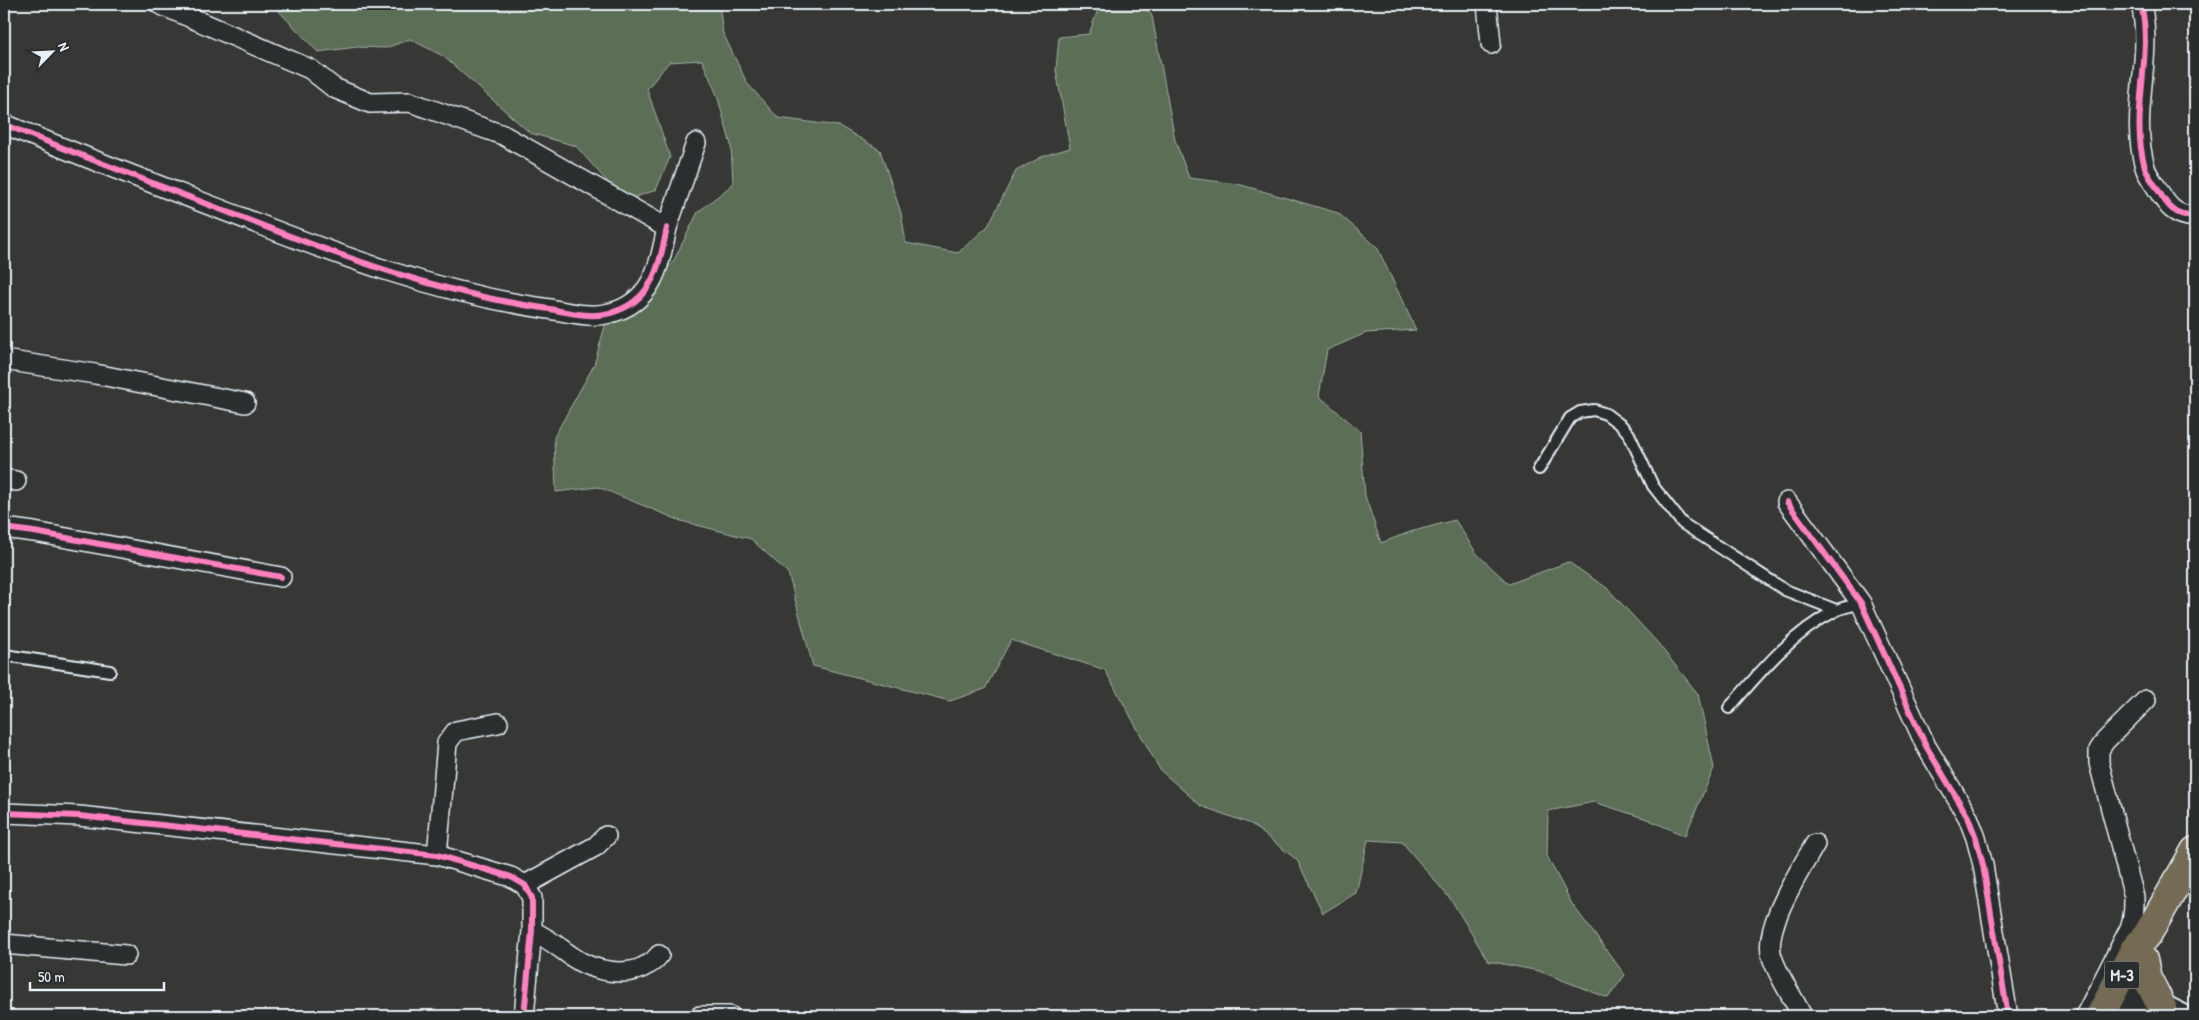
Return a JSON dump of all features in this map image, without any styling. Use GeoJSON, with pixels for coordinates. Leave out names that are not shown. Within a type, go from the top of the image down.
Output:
{"type":"FeatureCollection","features":[{"type":"Feature","properties":{"kind":"main road","name":"M-3"},"geometry":{"type":"LineString","coordinates":[[2100,1016],[2140,951],[2195,851]]}},
{"type":"Feature","properties":{"kind":"main road","name":"M-3"},"geometry":{"type":"LineString","coordinates":[[2125,1008],[2140,951]]}},
{"type":"Feature","properties":{"kind":"main road"},"geometry":{"type":"LineString","coordinates":[[2140,951],[2147,978],[2172,1011]]}},
{"type":"Feature","properties":{"kind":"street"},"geometry":{"type":"LineString","coordinates":[[160,4],[310,69],[334,88],[370,103],[410,102],[503,135],[667,228]]}},
{"type":"Feature","properties":{"kind":"street"},"geometry":{"type":"LineString","coordinates":[[1487,4],[1491,44]]}},
{"type":"Feature","properties":{"kind":"street"},"geometry":{"type":"LineString","coordinates":[[2141,4],[2145,18],[2145,38],[2140,116],[2145,168],[2167,206],[2183,216],[2195,217]]}},
{"type":"Feature","properties":{"kind":"street"},"geometry":{"type":"LineString","coordinates":[[4,124],[352,260],[477,296],[593,316],[610,313],[628,305],[645,292],[654,277],[667,228],[696,143]]}},
{"type":"Feature","properties":{"kind":"street"},"geometry":{"type":"LineString","coordinates":[[4,360],[95,374],[245,403]]}},
{"type":"Feature","properties":{"kind":"street"},"geometry":{"type":"LineString","coordinates":[[1787,502],[1861,604],[1926,746],[1968,817],[1976,838],[2008,1016]]}},
{"type":"Feature","properties":{"kind":"street"},"geometry":{"type":"LineString","coordinates":[[4,528],[280,578]]}},
{"type":"Feature","properties":{"kind":"street"},"geometry":{"type":"LineString","coordinates":[[2085,1016],[2130,928],[2134,909],[2134,897],[2098,763],[2099,750],[2105,741],[2146,700]]}},
{"type":"Feature","properties":{"kind":"street"},"geometry":{"type":"LineString","coordinates":[[437,855],[447,742],[456,731],[498,723]]}},
{"type":"Feature","properties":{"kind":"street"},"geometry":{"type":"LineString","coordinates":[[4,813],[79,816],[437,855],[511,877],[526,885],[532,898],[532,931],[524,1016]]}},
{"type":"Feature","properties":{"kind":"street"},"geometry":{"type":"LineString","coordinates":[[526,885],[596,846],[606,836]]}},
{"type":"Feature","properties":{"kind":"street"},"geometry":{"type":"LineString","coordinates":[[1802,1016],[1772,956],[1770,933],[1775,919],[1814,844]]}},
{"type":"Feature","properties":{"kind":"street"},"geometry":{"type":"LineString","coordinates":[[532,931],[564,949],[574,958],[598,969],[623,971],[637,969],[647,966],[659,955]]}},
{"type":"Feature","properties":{"kind":"street"},"geometry":{"type":"LineString","coordinates":[[4,944],[126,955]]}},
{"type":"Feature","properties":{"kind":"street"},"geometry":{"type":"LineString","coordinates":[[2125,1008],[2140,996],[2172,1011]]}},
{"type":"Feature","properties":{"kind":"street"},"geometry":{"type":"LineString","coordinates":[[700,1016],[730,1016]]}},
{"type":"Feature","properties":{"kind":"lane"},"geometry":{"type":"LineString","coordinates":[[1539,469],[1570,418],[1580,412],[1594,410],[1606,414],[1629,434],[1653,486],[1682,522],[1785,590],[1836,610]]}},
{"type":"Feature","properties":{"kind":"lane"},"geometry":{"type":"LineString","coordinates":[[1729,708],[1764,667],[1808,628],[1836,610],[1861,604]]}},
{"type":"Feature","properties":{"kind":"lane"},"geometry":{"type":"LineString","coordinates":[[4,655],[110,671]]}},
{"type":"Feature","properties":{"kind":"green space"},"geometry":{"type":"Polygon","coordinates":[[[272,4],[719,4],[723,33],[747,83],[778,118],[839,126],[880,150],[901,213],[906,243],[958,253],[988,226],[1016,171],[1043,156],[1070,148],[1056,70],[1059,37],[1089,34],[1100,4],[1144,4],[1152,16],[1175,140],[1189,178],[1238,184],[1338,213],[1377,247],[1416,330],[1366,333],[1327,350],[1319,396],[1360,431],[1365,496],[1381,543],[1410,532],[1455,520],[1477,554],[1509,584],[1568,562],[1607,588],[1656,641],[1698,694],[1714,768],[1685,836],[1647,819],[1594,802],[1548,811],[1547,856],[1572,904],[1625,975],[1608,998],[1539,971],[1488,961],[1452,901],[1402,842],[1368,840],[1356,893],[1323,913],[1297,860],[1251,824],[1201,806],[1160,770],[1105,670],[1011,640],[985,689],[950,701],[813,666],[788,573],[751,539],[681,521],[598,487],[556,492],[554,437],[594,365],[608,315],[647,290],[673,262],[698,212],[733,184],[731,145],[717,95],[702,60],[669,62],[647,89],[670,157],[656,190],[624,201],[576,146],[530,133],[443,56],[410,39],[386,48],[357,47],[318,52],[272,4]]]}},
{"type":"Feature","properties":{"kind":"cycle path"},"geometry":{"type":"LineString","coordinates":[[2141,4],[2145,44],[2139,127],[2145,167],[2149,176],[2172,209],[2195,217]]}},
{"type":"Feature","properties":{"kind":"cycle path"},"geometry":{"type":"LineString","coordinates":[[4,124],[279,232],[390,272],[466,293],[576,314],[602,315],[624,308],[636,300],[652,281],[661,256],[667,228]]}},
{"type":"Feature","properties":{"kind":"cycle path"},"geometry":{"type":"LineString","coordinates":[[1787,502],[1861,603],[1926,746],[1968,817],[1983,865],[2008,1016]]}},
{"type":"Feature","properties":{"kind":"cycle path"},"geometry":{"type":"LineString","coordinates":[[4,528],[281,577]]}},
{"type":"Feature","properties":{"kind":"cycle path"},"geometry":{"type":"LineString","coordinates":[[4,813],[79,816],[437,855],[511,877],[525,885],[532,898],[532,931],[524,1016]]}}]}
